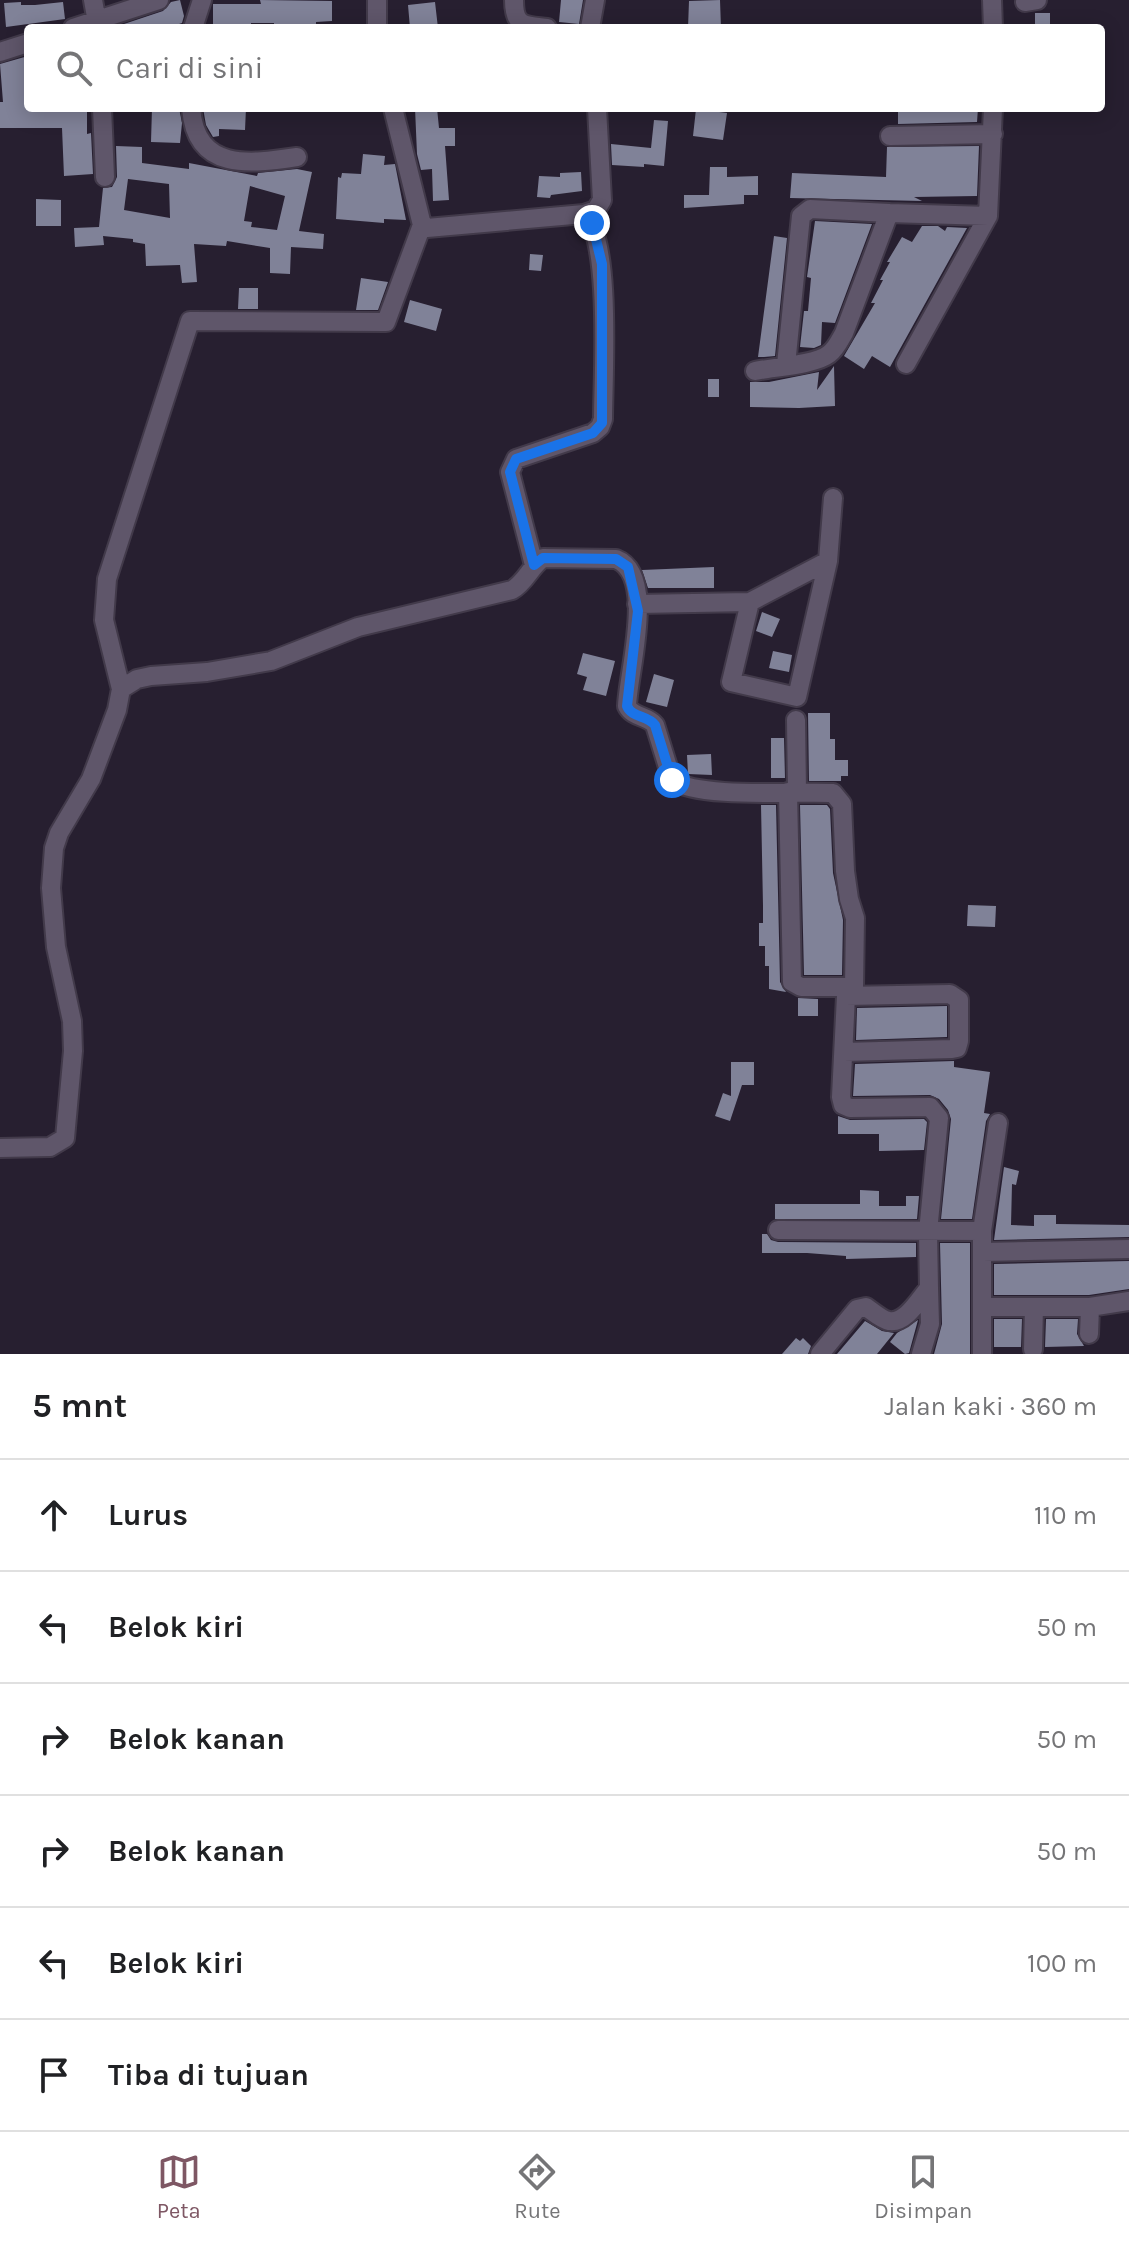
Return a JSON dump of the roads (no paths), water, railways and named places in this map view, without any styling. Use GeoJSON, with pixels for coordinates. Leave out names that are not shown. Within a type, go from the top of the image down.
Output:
{"type":"FeatureCollection","features":[{"type":"Feature","properties":{"kind":"street"},"geometry":{"type":"LineString","coordinates":[[93,0],[98,24],[159,0]]}},
{"type":"Feature","properties":{"kind":"street"},"geometry":{"type":"LineString","coordinates":[[194,24],[202,0]]}},
{"type":"Feature","properties":{"kind":"street"},"geometry":{"type":"LineString","coordinates":[[377,0],[377,24]]}},
{"type":"Feature","properties":{"kind":"street"},"geometry":{"type":"LineString","coordinates":[[514,0],[516,19],[520,24]]}},
{"type":"Feature","properties":{"kind":"street"},"geometry":{"type":"LineString","coordinates":[[591,24],[595,0]]}},
{"type":"Feature","properties":{"kind":"street"},"geometry":{"type":"LineString","coordinates":[[992,0],[993,24]]}},
{"type":"Feature","properties":{"kind":"street"},"geometry":{"type":"LineString","coordinates":[[0,52],[24,44]]}},
{"type":"Feature","properties":{"kind":"street"},"geometry":{"type":"LineString","coordinates":[[102,112],[105,177]]}},
{"type":"Feature","properties":{"kind":"street"},"geometry":{"type":"LineString","coordinates":[[191,112],[196,134],[223,159],[258,162],[297,157]]}},
{"type":"Feature","properties":{"kind":"street"},"geometry":{"type":"LineString","coordinates":[[129,684],[116,666],[104,620],[107,579],[191,320],[386,322],[422,225],[394,112]]}},
{"type":"Feature","properties":{"kind":"street"},"geometry":{"type":"LineString","coordinates":[[422,225],[427,228],[584,214],[596,210],[602,200],[597,112]]}},
{"type":"Feature","properties":{"kind":"street"},"geometry":{"type":"LineString","coordinates":[[906,364],[988,216],[993,112]]}},
{"type":"Feature","properties":{"kind":"street"},"geometry":{"type":"LineString","coordinates":[[890,136],[993,134]]}},
{"type":"Feature","properties":{"kind":"street"},"geometry":{"type":"LineString","coordinates":[[786,365],[801,216],[805,210],[988,216]]}},
{"type":"Feature","properties":{"kind":"street"},"geometry":{"type":"LineString","coordinates":[[755,371],[818,360],[838,344],[889,213]]}},
{"type":"Feature","properties":{"kind":"street"},"geometry":{"type":"LineString","coordinates":[[534,565],[510,472],[513,463],[516,459],[593,433],[603,419],[601,255],[592,223],[584,214]]}},
{"type":"Feature","properties":{"kind":"street"},"geometry":{"type":"LineString","coordinates":[[750,602],[731,682],[797,697],[828,561],[833,498]]}},
{"type":"Feature","properties":{"kind":"street"},"geometry":{"type":"LineString","coordinates":[[129,684],[271,661],[358,627],[512,590],[543,558],[620,561],[631,572],[637,604],[636,643],[627,706],[635,715],[651,720],[655,725],[672,780],[691,787],[740,793],[833,793],[842,804],[845,871],[855,918],[841,1097],[846,1107],[930,1107],[937,1114],[940,1124],[928,1232],[930,1324],[921,1354]]}},
{"type":"Feature","properties":{"kind":"street"},"geometry":{"type":"LineString","coordinates":[[637,604],[750,602],[828,561]]}},
{"type":"Feature","properties":{"kind":"street"},"geometry":{"type":"LineString","coordinates":[[0,1148],[50,1147],[65,1138],[73,1051],[71,1012],[56,947],[51,888],[54,848],[59,833],[91,779],[129,684]]}},
{"type":"Feature","properties":{"kind":"street"},"geometry":{"type":"LineString","coordinates":[[796,720],[792,792],[792,982],[801,987],[850,991],[950,994],[959,1000],[957,1048],[844,1052]]}},
{"type":"Feature","properties":{"kind":"street"},"geometry":{"type":"LineString","coordinates":[[982,1354],[982,1231],[998,1123]]}},
{"type":"Feature","properties":{"kind":"street"},"geometry":{"type":"LineString","coordinates":[[778,1230],[982,1231]]}},
{"type":"Feature","properties":{"kind":"street"},"geometry":{"type":"LineString","coordinates":[[983,1252],[1129,1249]]}},
{"type":"Feature","properties":{"kind":"street"},"geometry":{"type":"LineString","coordinates":[[820,1354],[857,1309],[866,1307],[887,1321],[897,1320],[906,1315],[929,1288]]}},
{"type":"Feature","properties":{"kind":"street"},"geometry":{"type":"LineString","coordinates":[[983,1307],[1090,1307],[1129,1301]]}},
{"type":"Feature","properties":{"kind":"street"},"geometry":{"type":"LineString","coordinates":[[1033,1349],[1034,1307]]}},
{"type":"Feature","properties":{"kind":"street"},"geometry":{"type":"LineString","coordinates":[[1089,1334],[1090,1307]]}}]}
